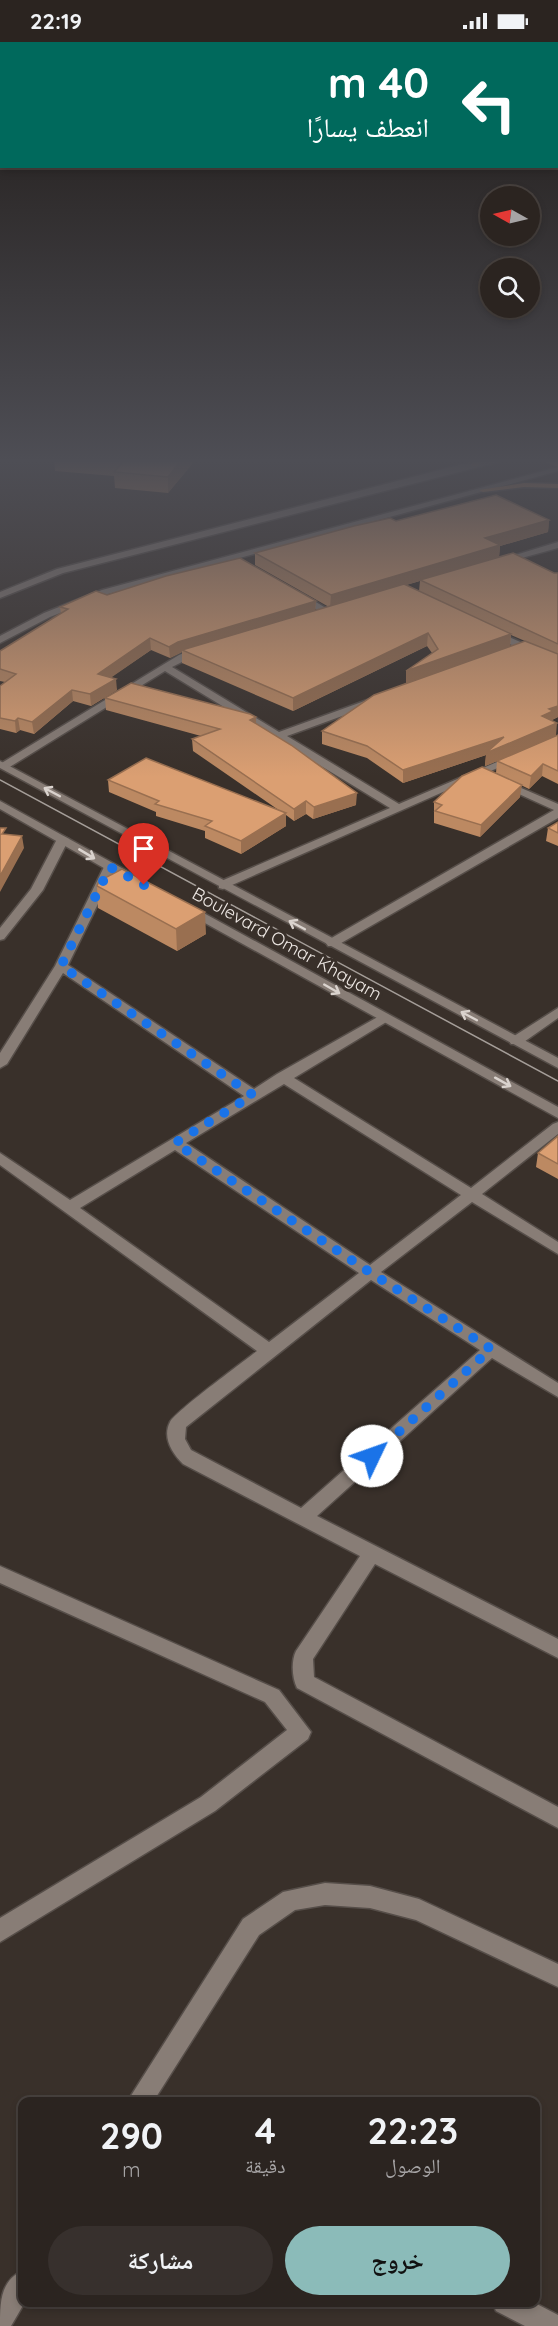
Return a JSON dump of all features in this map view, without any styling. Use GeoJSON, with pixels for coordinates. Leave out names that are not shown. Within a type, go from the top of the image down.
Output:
{"type":"FeatureCollection","features":[{"type":"Feature","properties":{"kind":"street"},"geometry":{"type":"LineString","coordinates":[[0,596],[60,571],[85,565]]}},
{"type":"Feature","properties":{"kind":"street"},"geometry":{"type":"LineString","coordinates":[[0,640],[56,611],[105,592],[208,565]]}},
{"type":"Feature","properties":{"kind":"street"},"geometry":{"type":"LineString","coordinates":[[291,591],[329,613]]}},
{"type":"Feature","properties":{"kind":"street"},"geometry":{"type":"LineString","coordinates":[[318,616],[340,609]]}},
{"type":"Feature","properties":{"kind":"street"},"geometry":{"type":"LineString","coordinates":[[484,628],[558,663]]}},
{"type":"Feature","properties":{"kind":"street"},"geometry":{"type":"LineString","coordinates":[[2,765],[182,657],[211,647]]}},
{"type":"Feature","properties":{"kind":"street"},"geometry":{"type":"LineString","coordinates":[[513,651],[524,647]]}},
{"type":"Feature","properties":{"kind":"street"},"geometry":{"type":"LineString","coordinates":[[165,667],[397,808]]}},
{"type":"Feature","properties":{"kind":"street"},"geometry":{"type":"LineString","coordinates":[[278,736],[390,696]]}},
{"type":"Feature","properties":{"kind":"street"},"geometry":{"type":"LineString","coordinates":[[223,885],[525,754]]}},
{"type":"Feature","properties":{"kind":"street","name":"Boulevard Omar Khayam"},"geometry":{"type":"LineString","coordinates":[[2,765],[558,1064]]}},
{"type":"Feature","properties":{"kind":"street"},"geometry":{"type":"LineString","coordinates":[[481,772],[558,808]]}},
{"type":"Feature","properties":{"kind":"street"},"geometry":{"type":"LineString","coordinates":[[0,804],[149,888]]}},
{"type":"Feature","properties":{"kind":"street"},"geometry":{"type":"LineString","coordinates":[[332,944],[558,813]]}},
{"type":"Feature","properties":{"kind":"street"},"geometry":{"type":"LineString","coordinates":[[0,936],[37,890],[63,839]]}},
{"type":"Feature","properties":{"kind":"street"},"geometry":{"type":"LineString","coordinates":[[0,1064],[61,966],[110,867]]}},
{"type":"Feature","properties":{"kind":"street","name":"Boulevard Omar Khayam"},"geometry":{"type":"LineString","coordinates":[[179,904],[558,1113]]}},
{"type":"Feature","properties":{"kind":"street"},"geometry":{"type":"LineString","coordinates":[[61,966],[253,1095]]}},
{"type":"Feature","properties":{"kind":"street"},"geometry":{"type":"LineString","coordinates":[[516,1041],[558,1012]]}},
{"type":"Feature","properties":{"kind":"street"},"geometry":{"type":"LineString","coordinates":[[70,1207],[383,1018]]}},
{"type":"Feature","properties":{"kind":"street"},"geometry":{"type":"LineString","coordinates":[[282,1077],[558,1249]]}},
{"type":"Feature","properties":{"kind":"street"},"geometry":{"type":"LineString","coordinates":[[558,1127],[268,1350],[178,1424],[175,1437],[179,1450],[189,1459],[558,1649]]}},
{"type":"Feature","properties":{"kind":"street"},"geometry":{"type":"LineString","coordinates":[[175,1143],[371,1273],[558,1391]]}},
{"type":"Feature","properties":{"kind":"street"},"geometry":{"type":"LineString","coordinates":[[0,1158],[268,1350]]}},
{"type":"Feature","properties":{"kind":"street"},"geometry":{"type":"LineString","coordinates":[[303,1518],[491,1349]]}},
{"type":"Feature","properties":{"kind":"street"},"geometry":{"type":"LineString","coordinates":[[372,1553],[303,1657],[304,1682],[558,1818]]}},
{"type":"Feature","properties":{"kind":"street"},"geometry":{"type":"LineString","coordinates":[[0,1574],[272,1696],[301,1732],[208,1804],[0,1931]]}},
{"type":"Feature","properties":{"kind":"street"},"geometry":{"type":"LineString","coordinates":[[142,2097],[251,1928],[291,1899],[325,1894],[370,1897],[419,1910],[558,1976]]}},
{"type":"Feature","properties":{"kind":"street"},"geometry":{"type":"LineString","coordinates":[[0,2319],[18,2290]]}},
{"type":"Feature","properties":{"kind":"street"},"geometry":{"type":"LineString","coordinates":[[516,2307],[552,2326]]}},
{"type":"Feature","properties":{"kind":"building"},"geometry":{"type":"Polygon","coordinates":[[[213,565],[252,565],[316,601],[178,642],[169,647],[150,638],[98,674],[116,679],[90,694],[72,690],[32,722],[18,718],[15,721],[0,718],[0,686],[16,674],[0,669],[0,651],[68,609],[60,607],[96,591],[107,595],[166,576],[213,565]]]}},
{"type":"Feature","properties":{"kind":"building"},"geometry":{"type":"Polygon","coordinates":[[[276,565],[434,565],[331,595],[276,565]]]}},
{"type":"Feature","properties":{"kind":"building"},"geometry":{"type":"Polygon","coordinates":[[[473,565],[537,565],[558,573],[558,644],[420,580],[473,565]]]}},
{"type":"Feature","properties":{"kind":"building"},"geometry":{"type":"Polygon","coordinates":[[[404,584],[511,634],[406,671],[438,649],[428,633],[293,698],[182,650],[404,584]]]}},
{"type":"Feature","properties":{"kind":"building"},"geometry":{"type":"Polygon","coordinates":[[[525,641],[558,654],[558,706],[549,709],[553,711],[542,716],[557,723],[486,753],[504,737],[403,770],[367,746],[322,731],[374,695],[525,641]]]}},
{"type":"Feature","properties":{"kind":"building"},"geometry":{"type":"Polygon","coordinates":[[[131,683],[250,714],[256,717],[250,720],[291,745],[357,793],[314,807],[306,801],[294,809],[192,739],[220,729],[105,698],[131,683]]]}},
{"type":"Feature","properties":{"kind":"building"},"geometry":{"type":"Polygon","coordinates":[[[558,735],[558,771],[543,764],[531,776],[497,761],[558,735]]]}},
{"type":"Feature","properties":{"kind":"building"},"geometry":{"type":"Polygon","coordinates":[[[146,758],[286,813],[241,841],[205,826],[212,821],[155,804],[159,801],[108,780],[146,758]]]}},
{"type":"Feature","properties":{"kind":"building"},"geometry":{"type":"Polygon","coordinates":[[[482,767],[522,785],[481,825],[435,811],[442,805],[434,802],[462,776],[482,767]]]}},
{"type":"Feature","properties":{"kind":"building"},"geometry":{"type":"Polygon","coordinates":[[[558,822],[558,833],[548,828],[558,822]]]}},
{"type":"Feature","properties":{"kind":"building"},"geometry":{"type":"Polygon","coordinates":[[[0,828],[6,828],[2,834],[22,836],[0,876],[0,828]]]}},
{"type":"Feature","properties":{"kind":"building"},"geometry":{"type":"Polygon","coordinates":[[[122,869],[205,912],[176,929],[97,886],[99,881],[122,869]]]}},
{"type":"Feature","properties":{"kind":"building"},"geometry":{"type":"Polygon","coordinates":[[[558,1136],[558,1164],[538,1153],[558,1136]]]}},
{"type":"Feature","properties":{"kind":"tram line"},"geometry":{"type":"LineString","coordinates":[[0,780],[558,1081]]}},
{"type":"Feature","properties":{"kind":"route"},"geometry":{"type":"LineString","coordinates":[[144,885],[110,867],[101,890],[61,966],[253,1095],[175,1143],[371,1273],[491,1349],[372,1456]]}}]}
